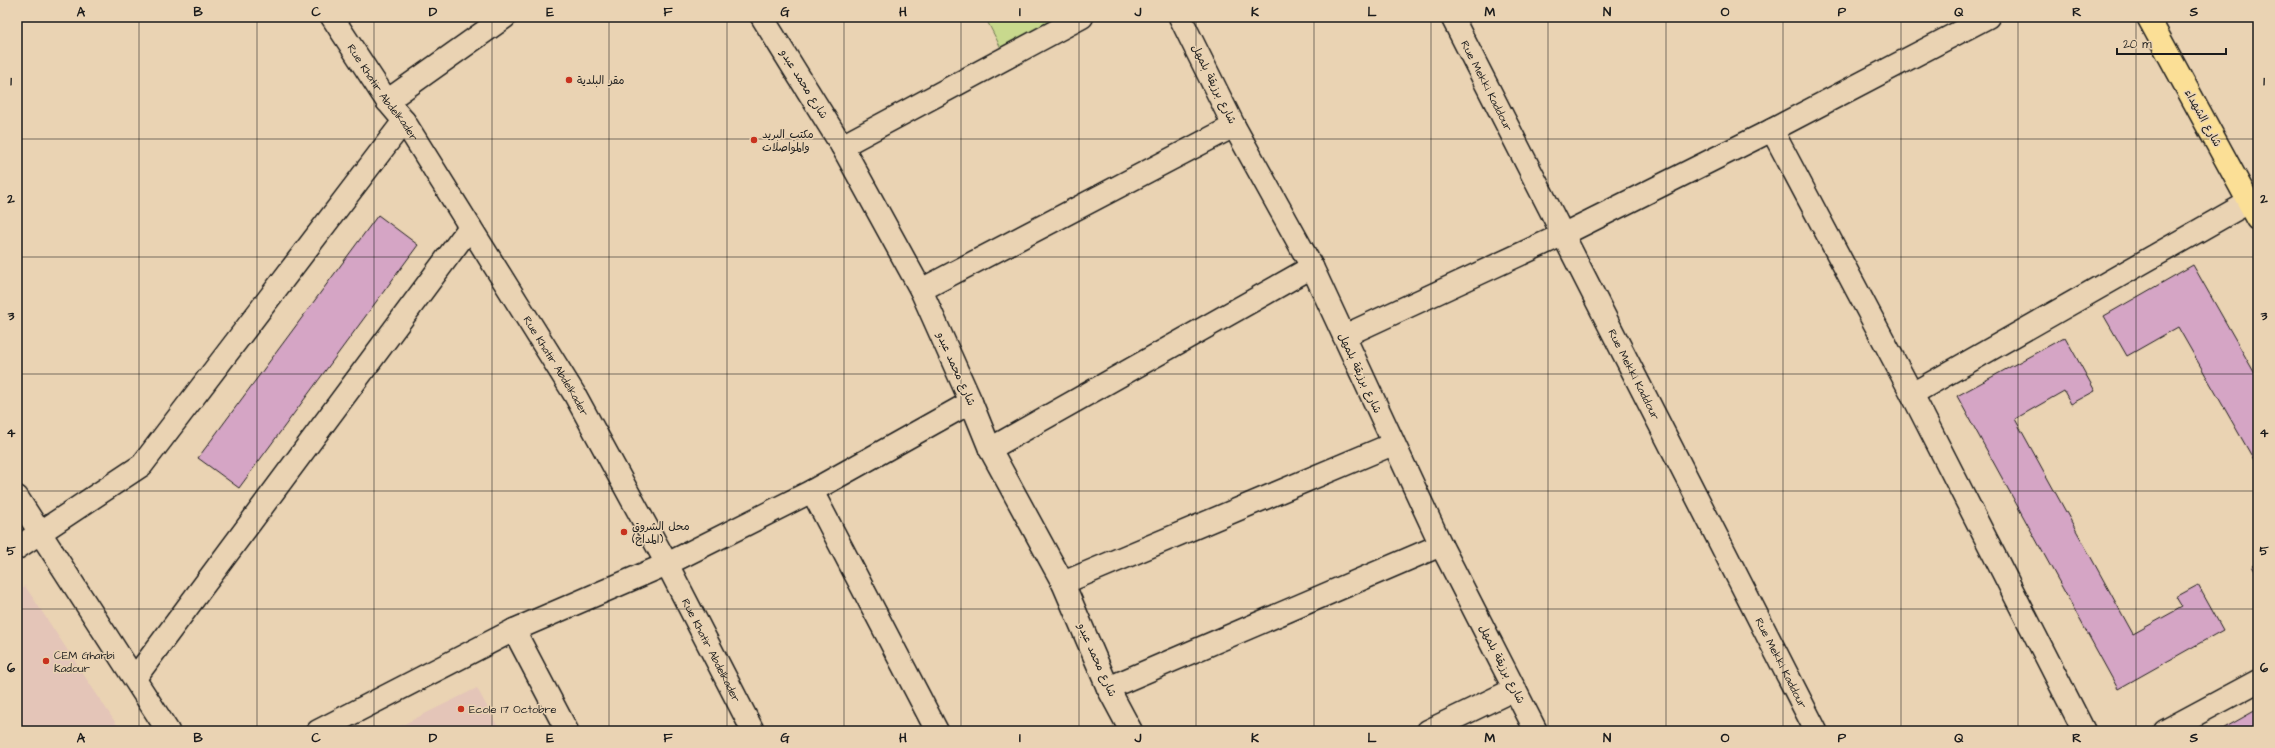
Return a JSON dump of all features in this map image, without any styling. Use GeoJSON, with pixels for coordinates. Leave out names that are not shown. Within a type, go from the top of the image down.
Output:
{"type":"FeatureCollection","features":[{"type":"Feature","properties":{"kind":"main road","name":"شارع الشهداء"},"geometry":{"type":"LineString","coordinates":[[2148,17],[2253,211]]}},
{"type":"Feature","properties":{"kind":"street","name":"Rue Khatir Abdelkader"},"geometry":{"type":"LineString","coordinates":[[332,17],[387,101],[404,121],[575,395],[667,564],[753,731]]}},
{"type":"Feature","properties":{"kind":"street"},"geometry":{"type":"LineString","coordinates":[[387,101],[505,17]]}},
{"type":"Feature","properties":{"kind":"street","name":"شارع محمد عبدو"},"geometry":{"type":"LineString","coordinates":[[762,17],[842,146],[921,290],[971,402],[990,449],[1063,584],[1108,688],[1131,731]]}},
{"type":"Feature","properties":{"kind":"street"},"geometry":{"type":"LineString","coordinates":[[842,146],[1082,17]]}},
{"type":"Feature","properties":{"kind":"street","name":"شارع برزيقة بلمهل"},"geometry":{"type":"LineString","coordinates":[[1180,17],[1234,126],[1312,267],[1393,444],[1441,544],[1536,731]]}},
{"type":"Feature","properties":{"kind":"street","name":"Rue Mekki Kaddour"},"geometry":{"type":"LineString","coordinates":[[1452,17],[1564,234],[1816,731]]}},
{"type":"Feature","properties":{"kind":"street"},"geometry":{"type":"LineString","coordinates":[[1344,336],[1564,234],[1772,130],[1988,17]]}},
{"type":"Feature","properties":{"kind":"street"},"geometry":{"type":"LineString","coordinates":[[17,548],[142,465],[404,121]]}},
{"type":"Feature","properties":{"kind":"street"},"geometry":{"type":"LineString","coordinates":[[921,290],[1234,126]]}},
{"type":"Feature","properties":{"kind":"street"},"geometry":{"type":"LineString","coordinates":[[1772,130],[1912,394],[2084,731]]}},
{"type":"Feature","properties":{"kind":"street"},"geometry":{"type":"LineString","coordinates":[[1912,394],[2253,211]]}},
{"type":"Feature","properties":{"kind":"street"},"geometry":{"type":"LineString","coordinates":[[135,678],[470,227]]}},
{"type":"Feature","properties":{"kind":"street"},"geometry":{"type":"LineString","coordinates":[[990,449],[1312,267]]}},
{"type":"Feature","properties":{"kind":"street"},"geometry":{"type":"LineString","coordinates":[[318,731],[514,630],[667,564],[812,491],[971,402]]}},
{"type":"Feature","properties":{"kind":"street"},"geometry":{"type":"LineString","coordinates":[[1063,584],[1393,444]]}},
{"type":"Feature","properties":{"kind":"street"},"geometry":{"type":"LineString","coordinates":[[812,491],[937,731]]}},
{"type":"Feature","properties":{"kind":"street"},"geometry":{"type":"LineString","coordinates":[[17,497],[168,731]]}},
{"type":"Feature","properties":{"kind":"street"},"geometry":{"type":"LineString","coordinates":[[1108,688],[1441,544]]}},
{"type":"Feature","properties":{"kind":"street"},"geometry":{"type":"LineString","coordinates":[[514,630],[567,731]]}},
{"type":"Feature","properties":{"kind":"street"},"geometry":{"type":"LineString","coordinates":[[2165,731],[2258,681]]}},
{"type":"Feature","properties":{"kind":"street"},"geometry":{"type":"LineString","coordinates":[[1428,731],[1515,689]]}},
{"type":"Feature","properties":{"kind":"shaded area","name":"CEM Gharbi Kadour"},"geometry":{"type":"Polygon","coordinates":[[[25,586],[121,731],[17,731],[17,592],[25,586]]]}},
{"type":"Feature","properties":{"kind":"shaded area","name":"Ecole 17 Octobre"},"geometry":{"type":"Polygon","coordinates":[[[477,688],[500,731],[390,731],[477,688]]]}},
{"type":"Feature","properties":{"kind":"green space"},"geometry":{"type":"Polygon","coordinates":[[[985,17],[1064,17],[1001,48],[985,17]]]}},
{"type":"Feature","properties":{"kind":"building"},"geometry":{"type":"Polygon","coordinates":[[[378,215],[418,245],[239,488],[198,458],[378,215]]]}},
{"type":"Feature","properties":{"kind":"building"},"geometry":{"type":"Polygon","coordinates":[[[2193,265],[2258,379],[2258,467],[2178,327],[2127,356],[2104,316],[2193,265]]]}},
{"type":"Feature","properties":{"kind":"building"},"geometry":{"type":"Polygon","coordinates":[[[2065,337],[2095,391],[2071,404],[2064,391],[2015,419],[2133,634],[2182,607],[2176,597],[2198,585],[2223,630],[2118,689],[1957,396],[2065,337]]]}},
{"type":"Feature","properties":{"kind":"building"},"geometry":{"type":"Polygon","coordinates":[[[2258,562],[2258,576],[2252,566],[2258,562]]]}},
{"type":"Feature","properties":{"kind":"building"},"geometry":{"type":"Polygon","coordinates":[[[2258,709],[2258,731],[2219,731],[2258,709]]]}},
{"type":"Feature","properties":{"kind":"place","name":"مقر البلدية"},"geometry":{"type":"Point","coordinates":[569,80]}},
{"type":"Feature","properties":{"kind":"place","name":"مكتب البريد والمواصلات"},"geometry":{"type":"Point","coordinates":[754,140]}},
{"type":"Feature","properties":{"kind":"place","name":"محل الشروق (المداح)"},"geometry":{"type":"Point","coordinates":[624,532]}},
{"type":"Feature","properties":{"kind":"place","name":"CEM Gharbi Kadour"},"geometry":{"type":"Point","coordinates":[46,661]}},
{"type":"Feature","properties":{"kind":"place","name":"Ecole 17 Octobre"},"geometry":{"type":"Point","coordinates":[461,709]}}]}
